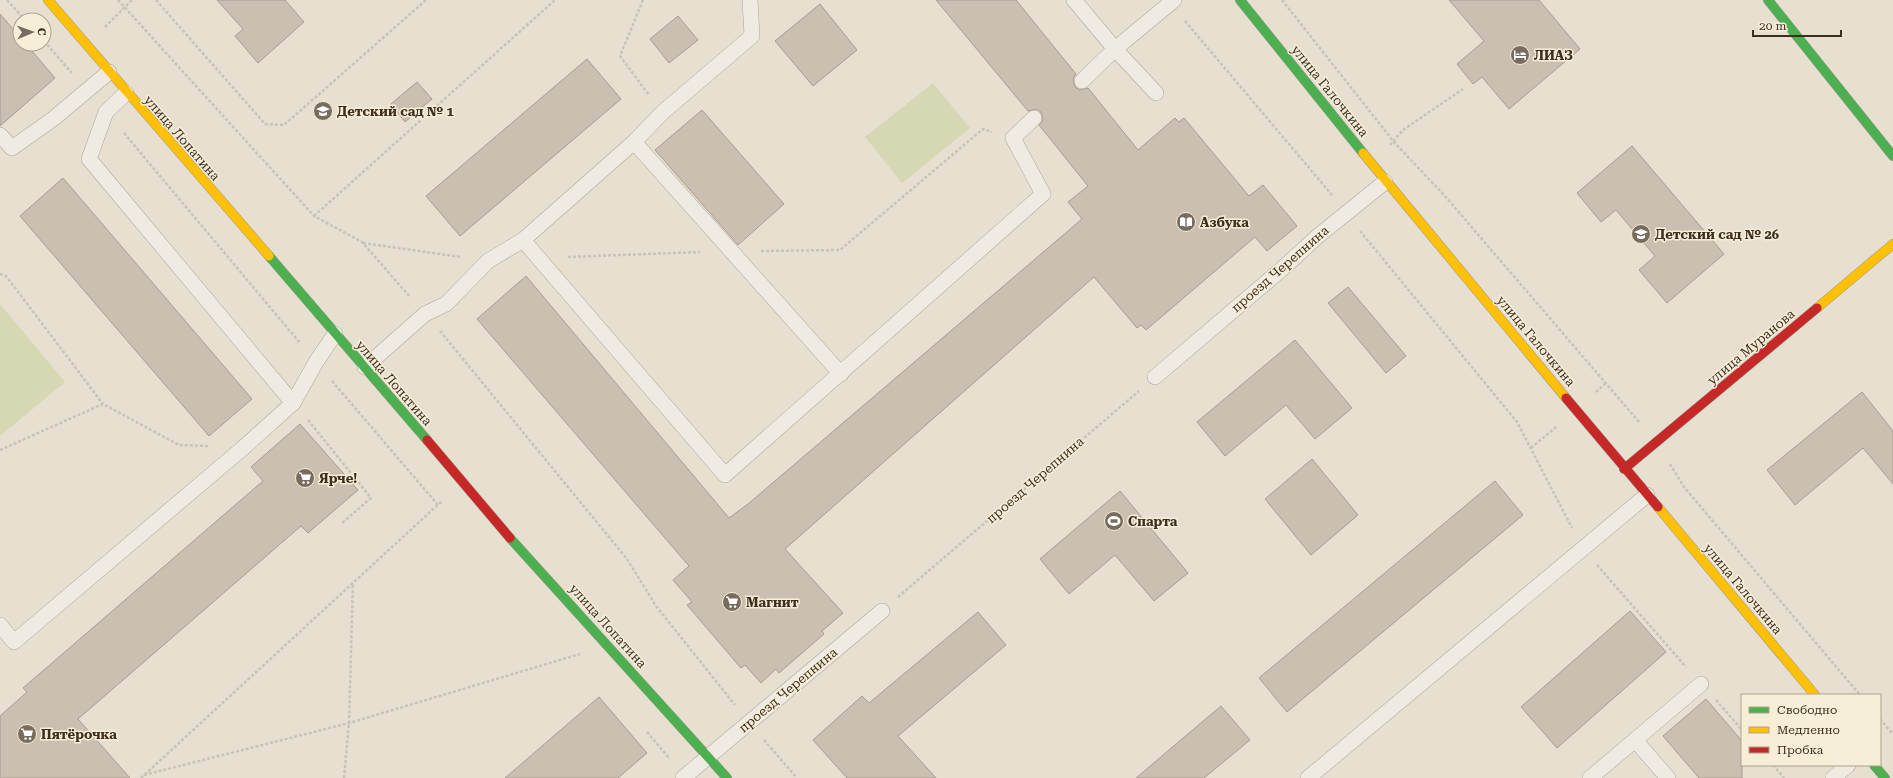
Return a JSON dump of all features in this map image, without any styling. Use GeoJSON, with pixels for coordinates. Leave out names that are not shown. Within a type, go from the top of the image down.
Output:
{"type":"FeatureCollection","features":[{"type":"Feature","properties":{"kind":"street","name":"улица Лопатина"},"geometry":{"type":"LineString","coordinates":[[48,0],[108,72],[365,367],[489,515],[727,778]]}},
{"type":"Feature","properties":{"kind":"street","name":"улица Галочкина"},"geometry":{"type":"LineString","coordinates":[[1240,0],[1385,182],[1814,694]]}},
{"type":"Feature","properties":{"kind":"street"},"geometry":{"type":"LineString","coordinates":[[1768,0],[1893,156]]}},
{"type":"Feature","properties":{"kind":"street","name":"улица Муранова"},"geometry":{"type":"LineString","coordinates":[[1624,469],[1893,244]]}},
{"type":"Feature","properties":{"kind":"street"},"geometry":{"type":"LineString","coordinates":[[1875,766],[1885,778]]}},
{"type":"Feature","properties":{"kind":"lane"},"geometry":{"type":"LineString","coordinates":[[365,367],[425,314],[446,304],[488,261],[523,240],[634,142],[663,112],[752,36],[750,0]]}},
{"type":"Feature","properties":{"kind":"lane"},"geometry":{"type":"LineString","coordinates":[[1074,0],[1115,49],[1156,93]]}},
{"type":"Feature","properties":{"kind":"lane"},"geometry":{"type":"LineString","coordinates":[[1082,81],[1115,49],[1172,2]]}},
{"type":"Feature","properties":{"kind":"lane"},"geometry":{"type":"LineString","coordinates":[[0,135],[12,148],[53,119],[108,72]]}},
{"type":"Feature","properties":{"kind":"lane"},"geometry":{"type":"LineString","coordinates":[[126,92],[106,112],[89,159],[293,403]]}},
{"type":"Feature","properties":{"kind":"lane"},"geometry":{"type":"LineString","coordinates":[[523,240],[725,475],[1043,194],[1013,138],[1034,118]]}},
{"type":"Feature","properties":{"kind":"lane"},"geometry":{"type":"LineString","coordinates":[[634,142],[841,374]]}},
{"type":"Feature","properties":{"kind":"lane","name":"проезд Черепнина"},"geometry":{"type":"LineString","coordinates":[[1155,378],[1346,212],[1385,182]]}},
{"type":"Feature","properties":{"kind":"lane"},"geometry":{"type":"LineString","coordinates":[[0,625],[14,642],[243,448],[293,403],[316,362],[335,334]]}},
{"type":"Feature","properties":{"kind":"lane"},"geometry":{"type":"LineString","coordinates":[[1308,778],[1647,495]]}},
{"type":"Feature","properties":{"kind":"lane","name":"проезд Черепнина"},"geometry":{"type":"LineString","coordinates":[[683,778],[882,611]]}},
{"type":"Feature","properties":{"kind":"lane"},"geometry":{"type":"LineString","coordinates":[[1590,778],[1702,684]]}},
{"type":"Feature","properties":{"kind":"lane"},"geometry":{"type":"LineString","coordinates":[[1635,740],[1668,778]]}},
{"type":"Feature","properties":{"kind":"lane"},"geometry":{"type":"LineString","coordinates":[[1833,778],[1847,766]]}},
{"type":"Feature","properties":{"kind":"path"},"geometry":{"type":"LineString","coordinates":[[7,0],[18,12]]}},
{"type":"Feature","properties":{"kind":"path"},"geometry":{"type":"LineString","coordinates":[[118,0],[314,216],[362,242],[488,261]]}},
{"type":"Feature","properties":{"kind":"path"},"geometry":{"type":"LineString","coordinates":[[156,0],[265,124],[284,125],[426,0]]}},
{"type":"Feature","properties":{"kind":"path"},"geometry":{"type":"LineString","coordinates":[[314,216],[555,0]]}},
{"type":"Feature","properties":{"kind":"path"},"geometry":{"type":"LineString","coordinates":[[643,0],[620,56],[663,112]]}},
{"type":"Feature","properties":{"kind":"path"},"geometry":{"type":"LineString","coordinates":[[1282,0],[1394,142],[1444,195],[1657,442],[1684,487],[1859,694]]}},
{"type":"Feature","properties":{"kind":"path"},"geometry":{"type":"LineString","coordinates":[[1172,2],[1517,422],[1583,549],[1741,729]]}},
{"type":"Feature","properties":{"kind":"path"},"geometry":{"type":"LineString","coordinates":[[52,50],[88,90]]}},
{"type":"Feature","properties":{"kind":"path"},"geometry":{"type":"LineString","coordinates":[[1369,162],[1394,142],[1403,130],[1463,88]]}},
{"type":"Feature","properties":{"kind":"path"},"geometry":{"type":"LineString","coordinates":[[106,112],[438,505]]}},
{"type":"Feature","properties":{"kind":"path"},"geometry":{"type":"LineString","coordinates":[[539,258],[732,251],[840,250],[983,129],[1013,138]]}},
{"type":"Feature","properties":{"kind":"path"},"geometry":{"type":"LineString","coordinates":[[1332,195],[1338,191]]}},
{"type":"Feature","properties":{"kind":"path"},"geometry":{"type":"LineString","coordinates":[[362,242],[425,314],[627,559],[656,606],[749,723],[797,778]]}},
{"type":"Feature","properties":{"kind":"path"},"geometry":{"type":"LineString","coordinates":[[0,274],[6,276],[104,404],[179,445],[243,448]]}},
{"type":"Feature","properties":{"kind":"path","name":"проезд Черепнина"},"geometry":{"type":"LineString","coordinates":[[882,611],[1155,378]]}},
{"type":"Feature","properties":{"kind":"path"},"geometry":{"type":"LineString","coordinates":[[293,403],[371,498],[341,524]]}},
{"type":"Feature","properties":{"kind":"path"},"geometry":{"type":"LineString","coordinates":[[0,450],[104,404]]}},
{"type":"Feature","properties":{"kind":"path"},"geometry":{"type":"LineString","coordinates":[[142,777],[352,582],[445,498]]}},
{"type":"Feature","properties":{"kind":"path"},"geometry":{"type":"LineString","coordinates":[[344,778],[349,724],[352,582]]}},
{"type":"Feature","properties":{"kind":"path"},"geometry":{"type":"LineString","coordinates":[[142,777],[349,724],[580,654]]}},
{"type":"Feature","properties":{"kind":"path"},"geometry":{"type":"LineString","coordinates":[[1881,720],[1893,734]]}},
{"type":"Feature","properties":{"kind":"path"},"geometry":{"type":"LineString","coordinates":[[1774,766],[1784,778]]}},
{"type":"Feature","properties":{"kind":"green space"},"geometry":{"type":"Polygon","coordinates":[[[933,83],[970,128],[902,183],[865,137],[933,83]]]}},
{"type":"Feature","properties":{"kind":"green space"},"geometry":{"type":"Polygon","coordinates":[[[0,304],[65,382],[0,436],[0,304]]]}},
{"type":"Feature","properties":{"kind":"building"},"geometry":{"type":"Polygon","coordinates":[[[217,0],[285,0],[304,22],[258,63],[235,36],[243,29],[217,0]]]}},
{"type":"Feature","properties":{"kind":"building"},"geometry":{"type":"Polygon","coordinates":[[[936,0],[1016,0],[1076,74],[1073,79],[1075,87],[1080,90],[1088,88],[1138,150],[1175,118],[1179,122],[1184,118],[1249,196],[1263,185],[1297,226],[1267,251],[1255,237],[1146,330],[1141,325],[1137,328],[1094,277],[785,549],[843,613],[822,631],[824,634],[779,673],[776,669],[761,683],[745,665],[741,668],[687,605],[692,602],[673,580],[689,566],[477,319],[526,276],[729,518],[748,504],[1082,219],[1068,202],[1088,186],[1039,125],[1043,120],[1041,112],[1036,109],[1028,111],[936,0]]]}},
{"type":"Feature","properties":{"kind":"building","name":"ЛИАЗ"},"geometry":{"type":"Polygon","coordinates":[[[1449,0],[1539,0],[1580,49],[1509,109],[1482,77],[1473,84],[1457,64],[1484,41],[1449,0]]]}},
{"type":"Feature","properties":{"kind":"building"},"geometry":{"type":"Polygon","coordinates":[[[820,4],[857,50],[813,86],[775,41],[820,4]]]}},
{"type":"Feature","properties":{"kind":"building"},"geometry":{"type":"Polygon","coordinates":[[[0,14],[12,28],[12,52],[33,52],[55,78],[0,126],[0,14]]]}},
{"type":"Feature","properties":{"kind":"building"},"geometry":{"type":"Polygon","coordinates":[[[678,16],[698,40],[669,63],[650,39],[678,16]]]}},
{"type":"Feature","properties":{"kind":"building"},"geometry":{"type":"Polygon","coordinates":[[[587,59],[621,99],[460,236],[426,196],[587,59]]]}},
{"type":"Feature","properties":{"kind":"building"},"geometry":{"type":"Polygon","coordinates":[[[417,82],[432,99],[405,122],[391,104],[417,82]]]}},
{"type":"Feature","properties":{"kind":"building"},"geometry":{"type":"Polygon","coordinates":[[[702,110],[784,204],[738,245],[655,150],[702,110]]]}},
{"type":"Feature","properties":{"kind":"building"},"geometry":{"type":"Polygon","coordinates":[[[1632,146],[1724,254],[1667,303],[1639,270],[1655,256],[1616,210],[1601,222],[1577,193],[1632,146]]]}},
{"type":"Feature","properties":{"kind":"building"},"geometry":{"type":"Polygon","coordinates":[[[63,178],[252,399],[209,436],[20,216],[63,178]]]}},
{"type":"Feature","properties":{"kind":"building"},"geometry":{"type":"Polygon","coordinates":[[[1348,287],[1406,356],[1386,373],[1328,303],[1348,287]]]}},
{"type":"Feature","properties":{"kind":"building"},"geometry":{"type":"Polygon","coordinates":[[[1295,340],[1352,408],[1315,439],[1286,405],[1225,456],[1197,422],[1295,340]]]}},
{"type":"Feature","properties":{"kind":"building"},"geometry":{"type":"Polygon","coordinates":[[[1862,392],[1893,431],[1893,484],[1863,448],[1795,505],[1767,470],[1862,392]]]}},
{"type":"Feature","properties":{"kind":"building"},"geometry":{"type":"Polygon","coordinates":[[[300,424],[358,490],[308,533],[301,526],[78,719],[130,778],[0,778],[0,716],[27,692],[23,688],[263,481],[251,467],[300,424]]]}},
{"type":"Feature","properties":{"kind":"building"},"geometry":{"type":"Polygon","coordinates":[[[1312,459],[1358,515],[1311,555],[1265,499],[1312,459]]]}},
{"type":"Feature","properties":{"kind":"building"},"geometry":{"type":"Polygon","coordinates":[[[1495,481],[1523,515],[1287,712],[1259,678],[1495,481]]]}},
{"type":"Feature","properties":{"kind":"building","name":"Спарта"},"geometry":{"type":"Polygon","coordinates":[[[1120,491],[1188,573],[1154,601],[1115,555],[1069,594],[1040,559],[1120,491]]]}},
{"type":"Feature","properties":{"kind":"building"},"geometry":{"type":"Polygon","coordinates":[[[1630,611],[1666,652],[1557,748],[1521,707],[1630,611]]]}},
{"type":"Feature","properties":{"kind":"building"},"geometry":{"type":"Polygon","coordinates":[[[978,612],[1006,645],[898,736],[936,778],[847,778],[813,740],[862,696],[869,703],[978,612]]]}},
{"type":"Feature","properties":{"kind":"building"},"geometry":{"type":"Polygon","coordinates":[[[599,697],[647,753],[618,778],[505,778],[599,697]]]}},
{"type":"Feature","properties":{"kind":"building"},"geometry":{"type":"Polygon","coordinates":[[[1706,699],[1741,740],[1742,778],[1699,778],[1663,736],[1706,699]]]}},
{"type":"Feature","properties":{"kind":"building"},"geometry":{"type":"Polygon","coordinates":[[[1221,706],[1250,740],[1204,778],[1136,778],[1221,706]]]}},
{"type":"Feature","properties":{"kind":"traffic: fast"},"geometry":{"type":"LineString","coordinates":[[1240,0],[1363,153]]}},
{"type":"Feature","properties":{"kind":"traffic: fast"},"geometry":{"type":"LineString","coordinates":[[1768,0],[1893,156]]}},
{"type":"Feature","properties":{"kind":"traffic: fast"},"geometry":{"type":"LineString","coordinates":[[269,256],[427,440]]}},
{"type":"Feature","properties":{"kind":"traffic: fast"},"geometry":{"type":"LineString","coordinates":[[510,538],[727,778]]}},
{"type":"Feature","properties":{"kind":"traffic: fast"},"geometry":{"type":"LineString","coordinates":[[1875,766],[1885,778]]}},
{"type":"Feature","properties":{"kind":"traffic: slow"},"geometry":{"type":"LineString","coordinates":[[48,0],[269,256]]}},
{"type":"Feature","properties":{"kind":"traffic: slow"},"geometry":{"type":"LineString","coordinates":[[1363,153],[1566,398]]}},
{"type":"Feature","properties":{"kind":"traffic: slow"},"geometry":{"type":"LineString","coordinates":[[1817,308],[1893,244]]}},
{"type":"Feature","properties":{"kind":"traffic: slow"},"geometry":{"type":"LineString","coordinates":[[1658,507],[1814,694]]}},
{"type":"Feature","properties":{"kind":"traffic: jam"},"geometry":{"type":"LineString","coordinates":[[1624,469],[1817,308]]}},
{"type":"Feature","properties":{"kind":"traffic: jam"},"geometry":{"type":"LineString","coordinates":[[1566,398],[1658,507]]}},
{"type":"Feature","properties":{"kind":"traffic: jam"},"geometry":{"type":"LineString","coordinates":[[427,440],[510,538]]}},
{"type":"Feature","properties":{"kind":"place","name":"ЛИАЗ"},"geometry":{"type":"Point","coordinates":[1520,55]}},
{"type":"Feature","properties":{"kind":"place","name":"Детский сад № 1"},"geometry":{"type":"Point","coordinates":[323,111]}},
{"type":"Feature","properties":{"kind":"place","name":"Азбука"},"geometry":{"type":"Point","coordinates":[1186,222]}},
{"type":"Feature","properties":{"kind":"place","name":"Детский сад № 26"},"geometry":{"type":"Point","coordinates":[1641,234]}},
{"type":"Feature","properties":{"kind":"place","name":"Ярче!"},"geometry":{"type":"Point","coordinates":[305,478]}},
{"type":"Feature","properties":{"kind":"place","name":"Спарта"},"geometry":{"type":"Point","coordinates":[1114,521]}},
{"type":"Feature","properties":{"kind":"place","name":"Магнит"},"geometry":{"type":"Point","coordinates":[732,602]}},
{"type":"Feature","properties":{"kind":"place","name":"Пятёрочка"},"geometry":{"type":"Point","coordinates":[27,734]}}]}
